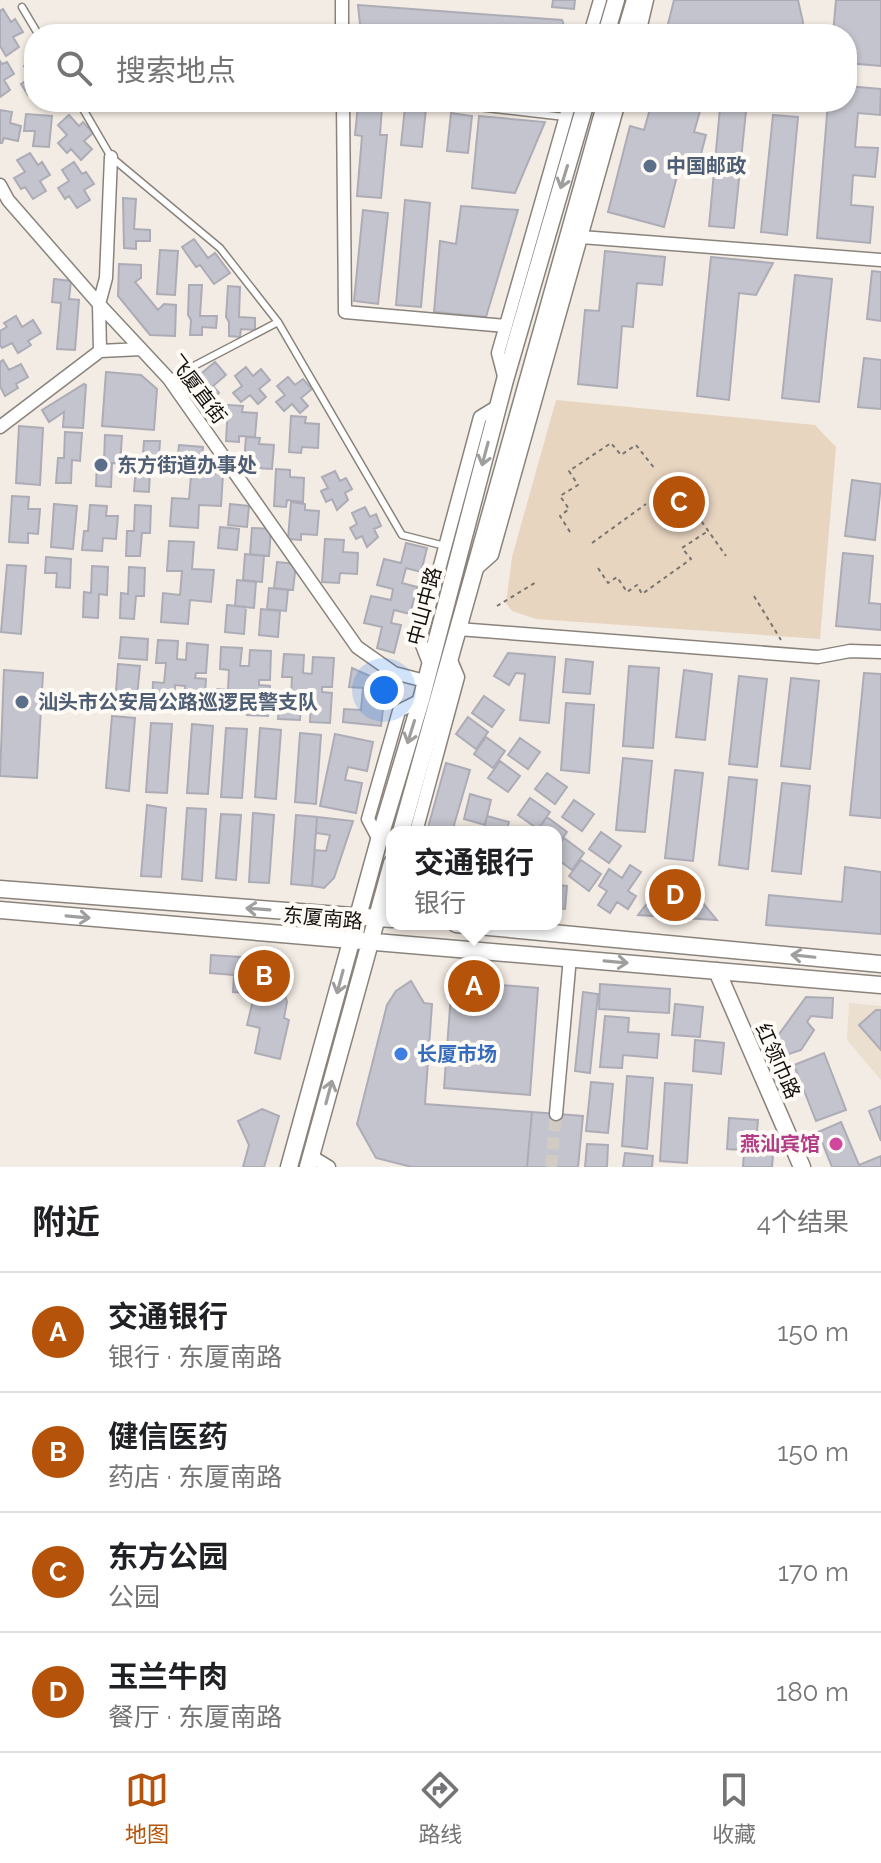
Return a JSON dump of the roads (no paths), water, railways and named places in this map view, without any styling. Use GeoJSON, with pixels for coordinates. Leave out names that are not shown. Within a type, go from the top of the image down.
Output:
{"type":"FeatureCollection","features":[{"type":"Feature","properties":{"kind":"main road"},"geometry":{"type":"LineString","coordinates":[[609,24],[616,0]]}},
{"type":"Feature","properties":{"kind":"main road"},"geometry":{"type":"LineString","coordinates":[[628,24],[635,0]]}},
{"type":"Feature","properties":{"kind":"main road","name":"中山中路"},"geometry":{"type":"LineString","coordinates":[[288,1166],[421,700],[505,380],[583,112]]}},
{"type":"Feature","properties":{"kind":"main road","name":"中山中路"},"geometry":{"type":"LineString","coordinates":[[403,826],[603,112]]}},
{"type":"Feature","properties":{"kind":"main road","name":"东厦南路"},"geometry":{"type":"LineString","coordinates":[[0,889],[384,918]]}},
{"type":"Feature","properties":{"kind":"main road","name":"东厦南路"},"geometry":{"type":"LineString","coordinates":[[0,910],[881,985]]}},
{"type":"Feature","properties":{"kind":"main road"},"geometry":{"type":"LineString","coordinates":[[310,1162],[370,942],[384,918]]}},
{"type":"Feature","properties":{"kind":"main road"},"geometry":{"type":"LineString","coordinates":[[520,930],[881,964]]}},
{"type":"Feature","properties":{"kind":"main road","name":"红领巾路"},"geometry":{"type":"LineString","coordinates":[[717,971],[802,1167]]}},
{"type":"Feature","properties":{"kind":"street"},"geometry":{"type":"LineString","coordinates":[[342,0],[342,24]]}},
{"type":"Feature","properties":{"kind":"street"},"geometry":{"type":"LineString","coordinates":[[593,24],[600,0]]}},
{"type":"Feature","properties":{"kind":"street"},"geometry":{"type":"LineString","coordinates":[[641,24],[647,0]]}},
{"type":"Feature","properties":{"kind":"street"},"geometry":{"type":"LineString","coordinates":[[343,112],[345,312],[506,326]]}},
{"type":"Feature","properties":{"kind":"street"},"geometry":{"type":"LineString","coordinates":[[505,380],[498,353],[567,112]]}},
{"type":"Feature","properties":{"kind":"street"},"geometry":{"type":"LineString","coordinates":[[474,571],[492,555],[616,112]]}},
{"type":"Feature","properties":{"kind":"street"},"geometry":{"type":"LineString","coordinates":[[566,117],[578,131]]}},
{"type":"Feature","properties":{"kind":"street"},"geometry":{"type":"LineString","coordinates":[[100,351],[99,304],[106,278],[111,157]]}},
{"type":"Feature","properties":{"kind":"street","name":"飞厦直街"},"geometry":{"type":"LineString","coordinates":[[0,185],[8,200],[169,379],[357,647],[394,673],[425,681]]}},
{"type":"Feature","properties":{"kind":"street"},"geometry":{"type":"LineString","coordinates":[[541,207],[550,224]]}},
{"type":"Feature","properties":{"kind":"street"},"geometry":{"type":"LineString","coordinates":[[581,237],[881,260]]}},
{"type":"Feature","properties":{"kind":"street"},"geometry":{"type":"LineString","coordinates":[[563,253],[570,276]]}},
{"type":"Feature","properties":{"kind":"street"},"geometry":{"type":"LineString","coordinates":[[0,427],[100,351],[141,349]]}},
{"type":"Feature","properties":{"kind":"street"},"geometry":{"type":"LineString","coordinates":[[531,368],[537,395]]}},
{"type":"Feature","properties":{"kind":"street"},"geometry":{"type":"LineString","coordinates":[[429,663],[420,640],[445,546],[480,417],[498,406]]}},
{"type":"Feature","properties":{"kind":"street"},"geometry":{"type":"LineString","coordinates":[[458,629],[818,657],[850,651],[881,652]]}},
{"type":"Feature","properties":{"kind":"street"},"geometry":{"type":"LineString","coordinates":[[418,826],[458,677],[450,658]]}},
{"type":"Feature","properties":{"kind":"street"},"geometry":{"type":"LineString","coordinates":[[556,1114],[570,957]]}},
{"type":"Feature","properties":{"kind":"street"},"geometry":{"type":"LineString","coordinates":[[310,1162],[329,1167]]}},
{"type":"Feature","properties":{"kind":"lane"},"geometry":{"type":"LineString","coordinates":[[22,7],[32,24]]}},
{"type":"Feature","properties":{"kind":"lane"},"geometry":{"type":"LineString","coordinates":[[85,112],[111,157],[220,248],[278,322],[402,535],[445,546]]}},
{"type":"Feature","properties":{"kind":"lane"},"geometry":{"type":"LineString","coordinates":[[522,112],[566,117]]}},
{"type":"Feature","properties":{"kind":"lane"},"geometry":{"type":"LineString","coordinates":[[169,379],[278,322]]}},
{"type":"Feature","properties":{"kind":"tunnel"},"geometry":{"type":"LineString","coordinates":[[551,1167],[556,1114]]}},
{"type":"Feature","properties":{"kind":"place","name":"中国邮政"},"geometry":{"type":"Point","coordinates":[650,166]}},
{"type":"Feature","properties":{"kind":"place","name":"东方街道办事处"},"geometry":{"type":"Point","coordinates":[101,465]}},
{"type":"Feature","properties":{"kind":"place","name":"东方公园"},"geometry":{"type":"Point","coordinates":[679,502]}},
{"type":"Feature","properties":{"kind":"place","name":"汕头市公安局公路巡逻民警支队"},"geometry":{"type":"Point","coordinates":[22,702]}},
{"type":"Feature","properties":{"kind":"place","name":"玉兰牛肉"},"geometry":{"type":"Point","coordinates":[675,895]}},
{"type":"Feature","properties":{"kind":"place","name":"健信医药"},"geometry":{"type":"Point","coordinates":[264,976]}},
{"type":"Feature","properties":{"kind":"place","name":"交通银行"},"geometry":{"type":"Point","coordinates":[474,986]}},
{"type":"Feature","properties":{"kind":"place","name":"长厦市场"},"geometry":{"type":"Point","coordinates":[401,1054]}},
{"type":"Feature","properties":{"kind":"place","name":"燕汕宾馆"},"geometry":{"type":"Point","coordinates":[836,1144]}}]}
